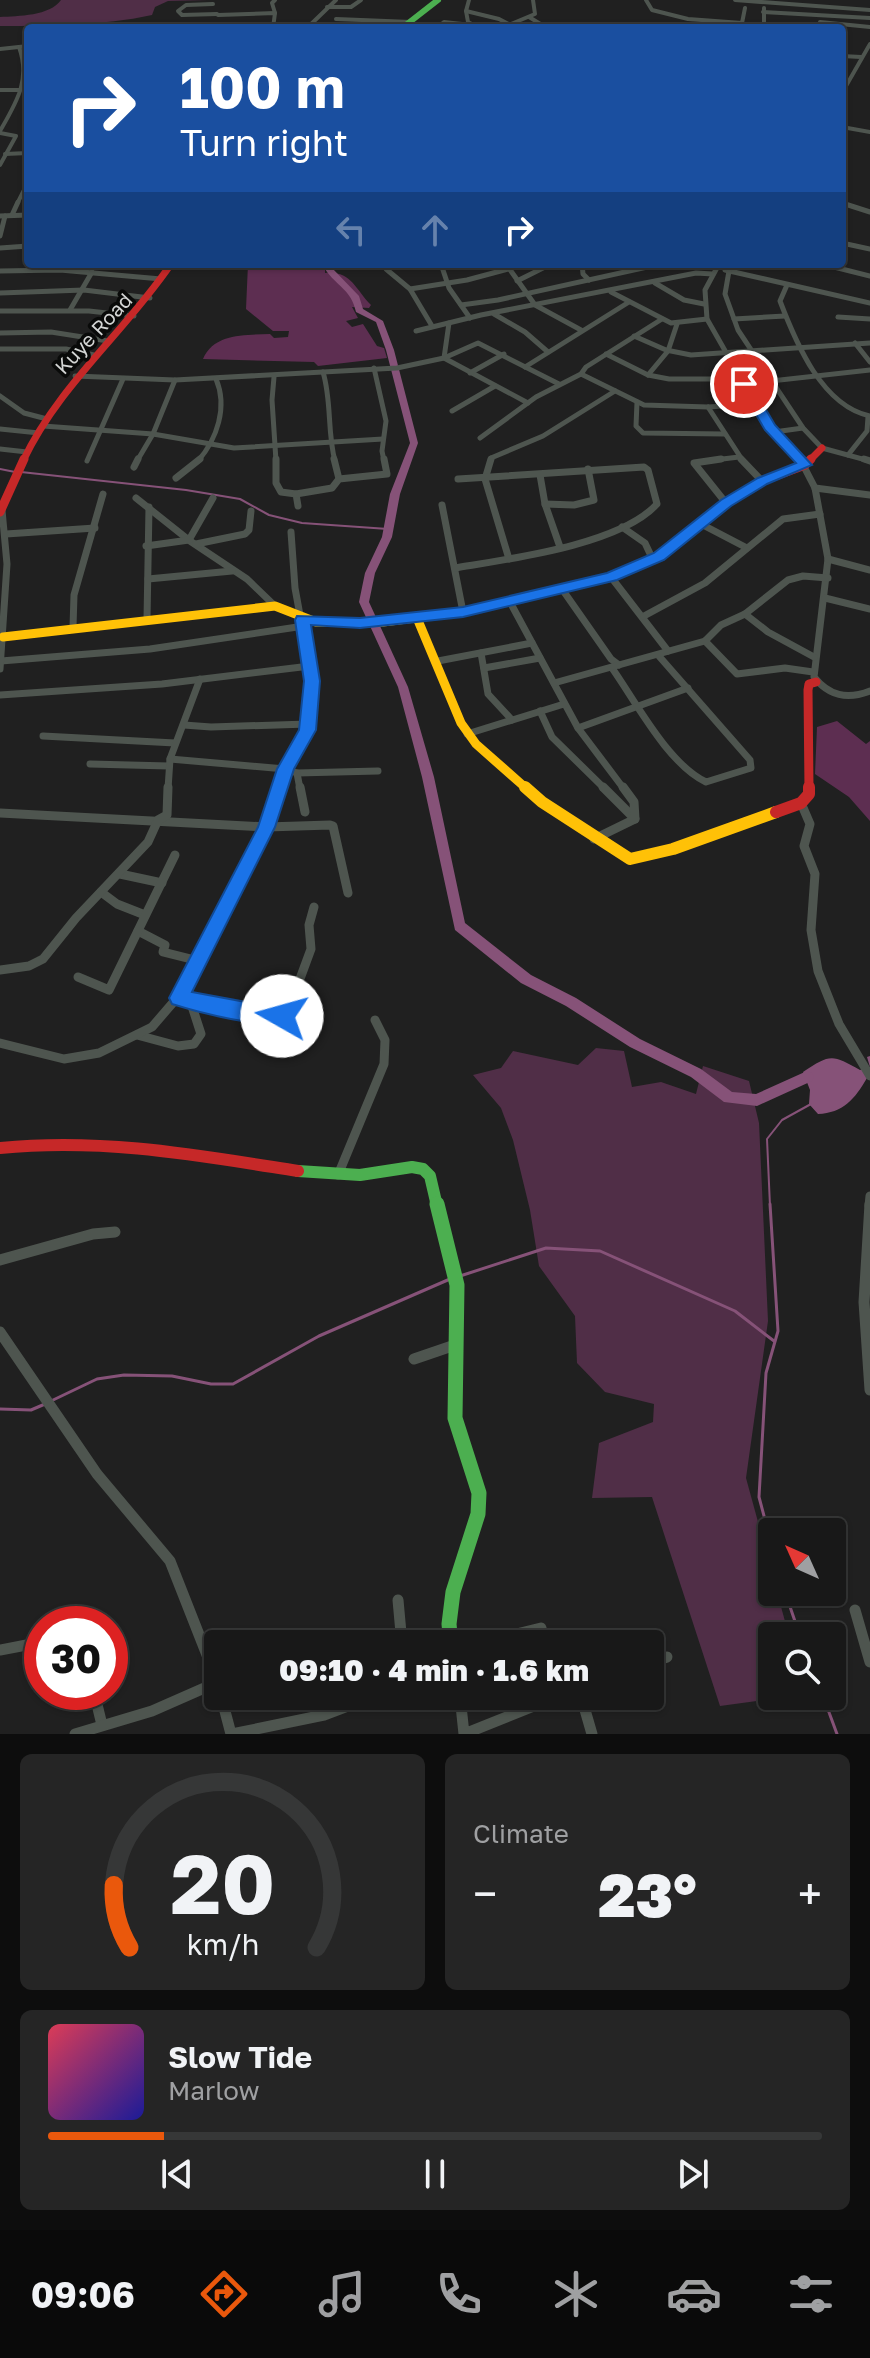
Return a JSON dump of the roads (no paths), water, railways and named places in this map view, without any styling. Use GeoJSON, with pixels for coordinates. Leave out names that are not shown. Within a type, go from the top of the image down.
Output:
{"type":"FeatureCollection","features":[{"type":"Feature","properties":{"kind":"street"},"geometry":{"type":"LineString","coordinates":[[273,24],[272,3],[275,0]]}},
{"type":"Feature","properties":{"kind":"street"},"geometry":{"type":"LineString","coordinates":[[311,24],[336,0]]}},
{"type":"Feature","properties":{"kind":"street"},"geometry":{"type":"LineString","coordinates":[[326,7],[355,7],[361,0]]}},
{"type":"Feature","properties":{"kind":"street"},"geometry":{"type":"LineString","coordinates":[[408,24],[438,0]]}},
{"type":"Feature","properties":{"kind":"street"},"geometry":{"type":"LineString","coordinates":[[469,0],[466,11],[471,24]]}},
{"type":"Feature","properties":{"kind":"street"},"geometry":{"type":"LineString","coordinates":[[517,24],[535,14],[533,0]]}},
{"type":"Feature","properties":{"kind":"street"},"geometry":{"type":"LineString","coordinates":[[646,0],[652,10],[708,24]]}},
{"type":"Feature","properties":{"kind":"street"},"geometry":{"type":"LineString","coordinates":[[735,0],[870,10]]}},
{"type":"Feature","properties":{"kind":"street"},"geometry":{"type":"LineString","coordinates":[[798,0],[803,5]]}},
{"type":"Feature","properties":{"kind":"street"},"geometry":{"type":"LineString","coordinates":[[827,7],[829,0]]}},
{"type":"Feature","properties":{"kind":"street"},"geometry":{"type":"LineString","coordinates":[[224,24],[218,15],[212,2],[183,6],[178,11],[182,15],[218,15],[275,13]]}},
{"type":"Feature","properties":{"kind":"street"},"geometry":{"type":"LineString","coordinates":[[764,24],[765,2]]}},
{"type":"Feature","properties":{"kind":"street"},"geometry":{"type":"LineString","coordinates":[[810,15],[813,6]]}},
{"type":"Feature","properties":{"kind":"street"},"geometry":{"type":"LineString","coordinates":[[695,20],[742,23],[745,8]]}},
{"type":"Feature","properties":{"kind":"street"},"geometry":{"type":"LineString","coordinates":[[466,11],[507,24]]}},
{"type":"Feature","properties":{"kind":"street"},"geometry":{"type":"LineString","coordinates":[[763,12],[870,18]]}},
{"type":"Feature","properties":{"kind":"street"},"geometry":{"type":"LineString","coordinates":[[529,17],[540,24]]}},
{"type":"Feature","properties":{"kind":"street"},"geometry":{"type":"LineString","coordinates":[[336,19],[395,24]]}},
{"type":"Feature","properties":{"kind":"street"},"geometry":{"type":"LineString","coordinates":[[820,22],[840,24]]}},
{"type":"Feature","properties":{"kind":"street"},"geometry":{"type":"LineString","coordinates":[[441,24],[462,24]]}},
{"type":"Feature","properties":{"kind":"street"},"geometry":{"type":"LineString","coordinates":[[846,25],[870,27]]}},
{"type":"Feature","properties":{"kind":"street"},"geometry":{"type":"LineString","coordinates":[[846,86],[870,44]]}},
{"type":"Feature","properties":{"kind":"street"},"geometry":{"type":"LineString","coordinates":[[0,49],[24,46]]}},
{"type":"Feature","properties":{"kind":"street"},"geometry":{"type":"LineString","coordinates":[[19,47],[24,59]]}},
{"type":"Feature","properties":{"kind":"street"},"geometry":{"type":"LineString","coordinates":[[857,65],[870,67]]}},
{"type":"Feature","properties":{"kind":"street"},"geometry":{"type":"LineString","coordinates":[[24,76],[17,102],[1,133],[24,135]]}},
{"type":"Feature","properties":{"kind":"street"},"geometry":{"type":"LineString","coordinates":[[0,90],[20,90]]}},
{"type":"Feature","properties":{"kind":"street"},"geometry":{"type":"LineString","coordinates":[[846,128],[870,132]]}},
{"type":"Feature","properties":{"kind":"street"},"geometry":{"type":"LineString","coordinates":[[0,165],[3,154],[16,136]]}},
{"type":"Feature","properties":{"kind":"street"},"geometry":{"type":"LineString","coordinates":[[3,154],[24,153]]}},
{"type":"Feature","properties":{"kind":"street"},"geometry":{"type":"LineString","coordinates":[[0,236],[6,216],[24,188]]}},
{"type":"Feature","properties":{"kind":"street"},"geometry":{"type":"LineString","coordinates":[[846,204],[870,212]]}},
{"type":"Feature","properties":{"kind":"street"},"geometry":{"type":"LineString","coordinates":[[846,244],[870,249]]}},
{"type":"Feature","properties":{"kind":"street"},"geometry":{"type":"LineString","coordinates":[[0,248],[24,246]]}},
{"type":"Feature","properties":{"kind":"street"},"geometry":{"type":"LineString","coordinates":[[117,273],[119,268]]}},
{"type":"Feature","properties":{"kind":"street","name":"Kuye Road"},"geometry":{"type":"LineString","coordinates":[[2,507],[27,452],[75,376],[150,298],[168,268]]}},
{"type":"Feature","properties":{"kind":"street"},"geometry":{"type":"LineString","coordinates":[[387,268],[410,289],[432,326]]}},
{"type":"Feature","properties":{"kind":"street"},"geometry":{"type":"LineString","coordinates":[[442,268],[447,284],[470,318]]}},
{"type":"Feature","properties":{"kind":"street"},"geometry":{"type":"LineString","coordinates":[[410,289],[447,284],[500,268]]}},
{"type":"Feature","properties":{"kind":"street"},"geometry":{"type":"LineString","coordinates":[[508,268],[535,305],[581,330]]}},
{"type":"Feature","properties":{"kind":"street"},"geometry":{"type":"LineString","coordinates":[[517,281],[543,268]]}},
{"type":"Feature","properties":{"kind":"street"},"geometry":{"type":"LineString","coordinates":[[582,268],[589,280]]}},
{"type":"Feature","properties":{"kind":"street"},"geometry":{"type":"LineString","coordinates":[[461,305],[643,268]]}},
{"type":"Feature","properties":{"kind":"street"},"geometry":{"type":"LineString","coordinates":[[700,268],[700,272]]}},
{"type":"Feature","properties":{"kind":"street"},"geometry":{"type":"LineString","coordinates":[[838,268],[870,276]]}},
{"type":"Feature","properties":{"kind":"street"},"geometry":{"type":"LineString","coordinates":[[417,618],[438,661],[453,709],[467,734],[509,775],[621,857],[648,857],[801,803],[809,794],[810,725],[806,690],[815,677],[814,657],[828,578],[828,559],[815,488],[805,465],[774,432],[755,404],[707,319],[705,290],[716,269]]}},
{"type":"Feature","properties":{"kind":"street"},"geometry":{"type":"LineString","coordinates":[[416,331],[716,269],[870,303]]}},
{"type":"Feature","properties":{"kind":"street"},"geometry":{"type":"LineString","coordinates":[[0,271],[117,273],[161,279]]}},
{"type":"Feature","properties":{"kind":"street"},"geometry":{"type":"LineString","coordinates":[[729,271],[725,294],[734,319],[771,383],[803,428],[822,448],[870,461]]}},
{"type":"Feature","properties":{"kind":"street"},"geometry":{"type":"LineString","coordinates":[[70,310],[92,272]]}},
{"type":"Feature","properties":{"kind":"street"},"geometry":{"type":"LineString","coordinates":[[579,282],[587,295]]}},
{"type":"Feature","properties":{"kind":"street"},"geometry":{"type":"LineString","coordinates":[[654,282],[684,300],[704,304]]}},
{"type":"Feature","properties":{"kind":"street"},"geometry":{"type":"LineString","coordinates":[[787,285],[780,301],[805,360],[846,410],[869,416],[867,431],[848,455]]}},
{"type":"Feature","properties":{"kind":"street"},"geometry":{"type":"LineString","coordinates":[[0,293],[84,290],[150,298]]}},
{"type":"Feature","properties":{"kind":"street"},"geometry":{"type":"LineString","coordinates":[[611,291],[677,324],[707,319]]}},
{"type":"Feature","properties":{"kind":"street"},"geometry":{"type":"LineString","coordinates":[[525,367],[629,302]]}},
{"type":"Feature","properties":{"kind":"street"},"geometry":{"type":"LineString","coordinates":[[0,311],[70,310],[134,316]]}},
{"type":"Feature","properties":{"kind":"street"},"geometry":{"type":"LineString","coordinates":[[494,314],[525,332],[548,352]]}},
{"type":"Feature","properties":{"kind":"street"},"geometry":{"type":"LineString","coordinates":[[734,319],[785,316]]}},
{"type":"Feature","properties":{"kind":"street"},"geometry":{"type":"LineString","coordinates":[[838,317],[870,319]]}},
{"type":"Feature","properties":{"kind":"street"},"geometry":{"type":"LineString","coordinates":[[480,438],[528,403],[581,374],[606,354],[633,340],[634,336],[662,319]]}},
{"type":"Feature","properties":{"kind":"street"},"geometry":{"type":"LineString","coordinates":[[444,358],[449,323]]}},
{"type":"Feature","properties":{"kind":"street"},"geometry":{"type":"LineString","coordinates":[[648,375],[668,351],[677,324]]}},
{"type":"Feature","properties":{"kind":"street"},"geometry":{"type":"LineString","coordinates":[[0,333],[51,332],[108,341]]}},
{"type":"Feature","properties":{"kind":"street"},"geometry":{"type":"LineString","coordinates":[[634,336],[668,351],[691,355],[800,345],[870,343]]}},
{"type":"Feature","properties":{"kind":"street"},"geometry":{"type":"LineString","coordinates":[[75,376],[216,379],[397,368],[444,358],[478,343],[559,384]]}},
{"type":"Feature","properties":{"kind":"street"},"geometry":{"type":"LineString","coordinates":[[855,343],[870,362]]}},
{"type":"Feature","properties":{"kind":"street"},"geometry":{"type":"LineString","coordinates":[[0,349],[66,349],[94,355]]}},
{"type":"Feature","properties":{"kind":"street"},"geometry":{"type":"LineString","coordinates":[[470,373],[504,354]]}},
{"type":"Feature","properties":{"kind":"street"},"geometry":{"type":"LineString","coordinates":[[606,354],[648,375],[683,381],[771,383],[819,374],[870,370]]}},
{"type":"Feature","properties":{"kind":"street"},"geometry":{"type":"LineString","coordinates":[[444,358],[528,403]]}},
{"type":"Feature","properties":{"kind":"street"},"geometry":{"type":"LineString","coordinates":[[274,377],[272,400],[277,489],[296,494],[332,488],[339,479],[387,474],[383,439],[386,421],[374,368]]}},
{"type":"Feature","properties":{"kind":"street"},"geometry":{"type":"LineString","coordinates":[[323,372],[331,403],[330,443],[339,479]]}},
{"type":"Feature","properties":{"kind":"street"},"geometry":{"type":"LineString","coordinates":[[581,374],[637,402],[708,407],[755,404]]}},
{"type":"Feature","properties":{"kind":"street"},"geometry":{"type":"LineString","coordinates":[[87,461],[123,379]]}},
{"type":"Feature","properties":{"kind":"street"},"geometry":{"type":"LineString","coordinates":[[176,478],[201,458],[212,443],[222,405],[221,389],[216,379]]}},
{"type":"Feature","properties":{"kind":"street"},"geometry":{"type":"LineString","coordinates":[[134,467],[153,434],[175,380]]}},
{"type":"Feature","properties":{"kind":"street"},"geometry":{"type":"LineString","coordinates":[[452,411],[495,386]]}},
{"type":"Feature","properties":{"kind":"street"},"geometry":{"type":"LineString","coordinates":[[509,559],[485,479],[495,454],[543,436],[615,391]]}},
{"type":"Feature","properties":{"kind":"street"},"geometry":{"type":"LineString","coordinates":[[1,397],[43,426]]}},
{"type":"Feature","properties":{"kind":"street"},"geometry":{"type":"LineString","coordinates":[[637,402],[636,426],[643,433],[725,434]]}},
{"type":"Feature","properties":{"kind":"street"},"geometry":{"type":"LineString","coordinates":[[708,407],[739,457],[762,481]]}},
{"type":"Feature","properties":{"kind":"street"},"geometry":{"type":"LineString","coordinates":[[0,429],[43,426],[153,434],[234,448],[383,439]]}},
{"type":"Feature","properties":{"kind":"street"},"geometry":{"type":"LineString","coordinates":[[774,432],[803,428]]}},
{"type":"Feature","properties":{"kind":"street"},"geometry":{"type":"LineString","coordinates":[[2,507],[6,534],[1,664],[150,649],[303,623],[383,622],[463,612],[611,577],[653,560],[726,503],[762,481],[805,465],[822,448]]}},
{"type":"Feature","properties":{"kind":"street"},"geometry":{"type":"LineString","coordinates":[[0,449],[27,452]]}},
{"type":"Feature","properties":{"kind":"street"},"geometry":{"type":"LineString","coordinates":[[726,503],[694,463],[739,457]]}},
{"type":"Feature","properties":{"kind":"street"},"geometry":{"type":"LineString","coordinates":[[455,568],[588,540],[622,527],[655,509],[657,504],[648,470],[638,467],[458,479]]}},
{"type":"Feature","properties":{"kind":"street"},"geometry":{"type":"LineString","coordinates":[[545,504],[574,505],[594,500],[588,469]]}},
{"type":"Feature","properties":{"kind":"street"},"geometry":{"type":"LineString","coordinates":[[540,475],[545,504],[560,547]]}},
{"type":"Feature","properties":{"kind":"street"},"geometry":{"type":"LineString","coordinates":[[815,488],[870,495]]}},
{"type":"Feature","properties":{"kind":"street"},"geometry":{"type":"LineString","coordinates":[[73,627],[74,595],[103,494]]}},
{"type":"Feature","properties":{"kind":"street"},"geometry":{"type":"LineString","coordinates":[[296,494],[298,506]]}},
{"type":"Feature","properties":{"kind":"street"},"geometry":{"type":"LineString","coordinates":[[136,498],[232,571],[246,577],[275,606],[303,623]]}},
{"type":"Feature","properties":{"kind":"street"},"geometry":{"type":"LineString","coordinates":[[192,542],[213,498]]}},
{"type":"Feature","properties":{"kind":"street"},"geometry":{"type":"LineString","coordinates":[[442,505],[463,612]]}},
{"type":"Feature","properties":{"kind":"street"},"geometry":{"type":"LineString","coordinates":[[147,619],[149,507]]}},
{"type":"Feature","properties":{"kind":"street"},"geometry":{"type":"LineString","coordinates":[[146,546],[245,534],[249,530],[251,511]]}},
{"type":"Feature","properties":{"kind":"street"},"geometry":{"type":"LineString","coordinates":[[644,616],[705,583],[783,519],[810,514],[820,516]]}},
{"type":"Feature","properties":{"kind":"street"},"geometry":{"type":"LineString","coordinates":[[701,524],[747,548]]}},
{"type":"Feature","properties":{"kind":"street"},"geometry":{"type":"LineString","coordinates":[[622,527],[645,543],[653,560]]}},
{"type":"Feature","properties":{"kind":"street"},"geometry":{"type":"LineString","coordinates":[[6,534],[95,528]]}},
{"type":"Feature","properties":{"kind":"street"},"geometry":{"type":"LineString","coordinates":[[179,998],[267,827],[285,769],[308,724],[310,666],[295,588],[291,532]]}},
{"type":"Feature","properties":{"kind":"street"},"geometry":{"type":"LineString","coordinates":[[828,559],[870,570]]}},
{"type":"Feature","properties":{"kind":"street"},"geometry":{"type":"LineString","coordinates":[[148,579],[232,571]]}},
{"type":"Feature","properties":{"kind":"street"},"geometry":{"type":"LineString","coordinates":[[554,683],[705,641],[721,625],[745,614],[788,580],[803,576],[828,578]]}},
{"type":"Feature","properties":{"kind":"street"},"geometry":{"type":"LineString","coordinates":[[611,577],[668,651]]}},
{"type":"Feature","properties":{"kind":"street"},"geometry":{"type":"LineString","coordinates":[[562,589],[678,762],[698,781],[706,782],[751,768],[750,760],[658,655]]}},
{"type":"Feature","properties":{"kind":"street"},"geometry":{"type":"LineString","coordinates":[[825,598],[870,609]]}},
{"type":"Feature","properties":{"kind":"street"},"geometry":{"type":"LineString","coordinates":[[510,602],[578,728],[634,802],[635,819]]}},
{"type":"Feature","properties":{"kind":"street"},"geometry":{"type":"LineString","coordinates":[[2,630],[73,627],[275,606]]}},
{"type":"Feature","properties":{"kind":"street"},"geometry":{"type":"LineString","coordinates":[[745,614],[768,632],[814,657]]}},
{"type":"Feature","properties":{"kind":"street"},"geometry":{"type":"LineString","coordinates":[[705,641],[737,674],[785,668],[815,677],[845,698],[853,699],[870,691]]}},
{"type":"Feature","properties":{"kind":"street"},"geometry":{"type":"LineString","coordinates":[[438,661],[532,643]]}},
{"type":"Feature","properties":{"kind":"street"},"geometry":{"type":"LineString","coordinates":[[481,653],[488,694],[512,720]]}},
{"type":"Feature","properties":{"kind":"street"},"geometry":{"type":"LineString","coordinates":[[484,668],[540,658]]}},
{"type":"Feature","properties":{"kind":"street"},"geometry":{"type":"LineString","coordinates":[[0,695],[200,679],[310,666]]}},
{"type":"Feature","properties":{"kind":"street"},"geometry":{"type":"LineString","coordinates":[[0,970],[29,966],[43,959],[148,842],[158,820],[168,811],[170,763],[200,679]]}},
{"type":"Feature","properties":{"kind":"street"},"geometry":{"type":"LineString","coordinates":[[578,728],[688,688]]}},
{"type":"Feature","properties":{"kind":"street"},"geometry":{"type":"LineString","coordinates":[[467,734],[564,704]]}},
{"type":"Feature","properties":{"kind":"street"},"geometry":{"type":"LineString","coordinates":[[540,711],[552,737],[635,819]]}},
{"type":"Feature","properties":{"kind":"street"},"geometry":{"type":"LineString","coordinates":[[184,725],[203,728],[260,724],[286,728],[308,724]]}},
{"type":"Feature","properties":{"kind":"street"},"geometry":{"type":"LineString","coordinates":[[43,736],[175,743]]}},
{"type":"Feature","properties":{"kind":"street"},"geometry":{"type":"LineString","coordinates":[[90,764],[170,763],[285,769],[297,773],[378,771]]}},
{"type":"Feature","properties":{"kind":"street"},"geometry":{"type":"LineString","coordinates":[[297,773],[305,812]]}},
{"type":"Feature","properties":{"kind":"street"},"geometry":{"type":"LineString","coordinates":[[801,803],[810,824],[802,836],[804,853],[815,871],[811,928],[820,985],[870,1076]]}},
{"type":"Feature","properties":{"kind":"street"},"geometry":{"type":"LineString","coordinates":[[0,813],[267,827],[333,826],[348,893]]}},
{"type":"Feature","properties":{"kind":"street"},"geometry":{"type":"LineString","coordinates":[[594,839],[635,819]]}},
{"type":"Feature","properties":{"kind":"street"},"geometry":{"type":"LineString","coordinates":[[78,977],[109,990],[175,855]]}},
{"type":"Feature","properties":{"kind":"street"},"geometry":{"type":"LineString","coordinates":[[120,874],[162,883]]}},
{"type":"Feature","properties":{"kind":"street"},"geometry":{"type":"LineString","coordinates":[[101,892],[121,906],[145,915]]}},
{"type":"Feature","properties":{"kind":"street"},"geometry":{"type":"LineString","coordinates":[[0,1043],[64,1059],[99,1053],[152,1027],[172,1000],[179,998],[255,1014],[287,1014],[311,949],[309,925],[314,907]]}},
{"type":"Feature","properties":{"kind":"street"},"geometry":{"type":"LineString","coordinates":[[138,931],[165,945],[163,952],[199,961]]}},
{"type":"Feature","properties":{"kind":"street"},"geometry":{"type":"LineString","coordinates":[[133,1034],[178,1046],[194,1044],[201,1034],[190,1000]]}},
{"type":"Feature","properties":{"kind":"street"},"geometry":{"type":"LineString","coordinates":[[338,1175],[384,1064],[385,1040],[375,1020]]}},
{"type":"Feature","properties":{"kind":"street"},"geometry":{"type":"LineString","coordinates":[[0,1148],[41,1144],[150,1147],[294,1171],[338,1175],[412,1167],[423,1169],[430,1176],[454,1262],[457,1285],[455,1418],[479,1493],[478,1514],[453,1592],[450,1630]]}},
{"type":"Feature","properties":{"kind":"street"},"geometry":{"type":"LineString","coordinates":[[870,1196],[864,1302],[870,1390]]}},
{"type":"Feature","properties":{"kind":"street"},"geometry":{"type":"LineString","coordinates":[[0,1260],[93,1234],[115,1232]]}},
{"type":"Feature","properties":{"kind":"street"},"geometry":{"type":"LineString","coordinates":[[0,1332],[102,1480],[170,1561],[204,1647]]}},
{"type":"Feature","properties":{"kind":"street"},"geometry":{"type":"LineString","coordinates":[[414,1359],[455,1345]]}},
{"type":"Feature","properties":{"kind":"street"},"geometry":{"type":"LineString","coordinates":[[398,1600],[401,1630]]}},
{"type":"Feature","properties":{"kind":"street"},"geometry":{"type":"LineString","coordinates":[[855,1610],[870,1662]]}},
{"type":"Feature","properties":{"kind":"street"},"geometry":{"type":"LineString","coordinates":[[0,1650],[24,1644]]}},
{"type":"Feature","properties":{"kind":"street"},"geometry":{"type":"LineString","coordinates":[[75,1734],[152,1711],[204,1689]]}},
{"type":"Feature","properties":{"kind":"street"},"geometry":{"type":"LineString","coordinates":[[98,1710],[102,1725]]}},
{"type":"Feature","properties":{"kind":"street"},"geometry":{"type":"LineString","coordinates":[[225,1710],[231,1734],[337,1710]]}},
{"type":"Feature","properties":{"kind":"street"},"geometry":{"type":"LineString","coordinates":[[461,1710],[464,1734],[522,1710]]}},
{"type":"Feature","properties":{"kind":"street"},"geometry":{"type":"LineString","coordinates":[[585,1710],[592,1734]]}},
{"type":"Feature","properties":{"kind":"waterway"},"geometry":{"type":"LineString","coordinates":[[330,268],[356,297],[359,310],[379,321],[390,350],[414,443],[395,494],[387,537],[370,573],[364,602],[403,687],[428,777],[459,926],[526,979],[571,1002],[635,1043],[696,1073],[729,1098],[757,1100],[807,1077]]}},
{"type":"Feature","properties":{"kind":"waterway"},"geometry":{"type":"LineString","coordinates":[[0,469],[15,472]]}},
{"type":"Feature","properties":{"kind":"waterway"},"geometry":{"type":"LineString","coordinates":[[21,472],[186,490],[240,499],[269,515],[302,523],[388,529]]}},
{"type":"Feature","properties":{"kind":"waterway"},"geometry":{"type":"LineString","coordinates":[[770,1206],[767,1139],[782,1120],[811,1104]]}},
{"type":"Feature","properties":{"kind":"waterway"},"geometry":{"type":"LineString","coordinates":[[765,1518],[759,1497],[766,1373],[778,1331],[770,1204]]}},
{"type":"Feature","properties":{"kind":"waterway"},"geometry":{"type":"LineString","coordinates":[[460,1276],[546,1248],[600,1251],[735,1311],[774,1341]]}},
{"type":"Feature","properties":{"kind":"waterway"},"geometry":{"type":"LineString","coordinates":[[51,1401],[97,1379],[124,1375],[172,1376],[211,1384],[233,1384],[319,1336],[450,1279]]}},
{"type":"Feature","properties":{"kind":"waterway"},"geometry":{"type":"LineString","coordinates":[[0,1409],[31,1410],[45,1404]]}},
{"type":"Feature","properties":{"kind":"waterway"},"geometry":{"type":"LineString","coordinates":[[790,1606],[795,1622]]}},
{"type":"Feature","properties":{"kind":"waterway"},"geometry":{"type":"LineString","coordinates":[[828,1710],[837,1734]]}}]}
